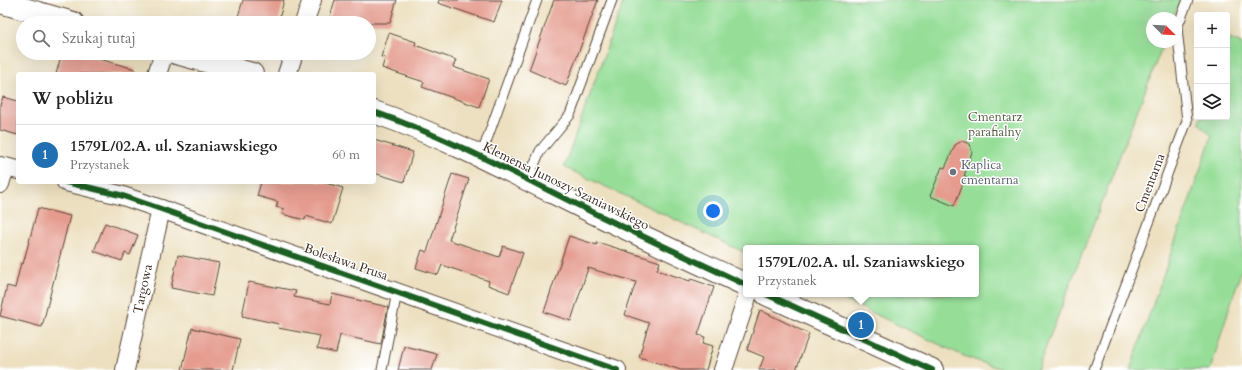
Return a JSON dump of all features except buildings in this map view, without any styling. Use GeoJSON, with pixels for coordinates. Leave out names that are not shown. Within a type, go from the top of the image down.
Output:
{"type":"FeatureCollection","features":[{"type":"Feature","properties":{"kind":"street"},"geometry":{"type":"LineString","coordinates":[[306,16],[312,0]]}},
{"type":"Feature","properties":{"kind":"street"},"geometry":{"type":"LineString","coordinates":[[0,2],[49,16]]}},
{"type":"Feature","properties":{"kind":"street"},"geometry":{"type":"LineString","coordinates":[[158,72],[162,60]]}},
{"type":"Feature","properties":{"kind":"street"},"geometry":{"type":"LineString","coordinates":[[201,60],[245,72]]}},
{"type":"Feature","properties":{"kind":"street"},"geometry":{"type":"LineString","coordinates":[[288,72],[292,60]]}},
{"type":"Feature","properties":{"kind":"street","name":"Klemensa Junoszy Szaniawskiego"},"geometry":{"type":"LineString","coordinates":[[376,113],[400,121],[481,156],[583,208],[743,284]]}},
{"type":"Feature","properties":{"kind":"street"},"geometry":{"type":"LineString","coordinates":[[0,184],[8,168]]}},
{"type":"Feature","properties":{"kind":"street","name":"Bolesława Prusa"},"geometry":{"type":"LineString","coordinates":[[82,184],[122,189],[161,209],[397,292],[589,365],[617,370]]}},
{"type":"Feature","properties":{"kind":"street","name":"Targowa"},"geometry":{"type":"LineString","coordinates":[[125,370],[161,209]]}},
{"type":"Feature","properties":{"kind":"street"},"geometry":{"type":"LineString","coordinates":[[723,370],[747,297]]}},
{"type":"Feature","properties":{"kind":"street"},"geometry":{"type":"LineString","coordinates":[[773,297],[932,370]]}},
{"type":"Feature","properties":{"kind":"lane"},"geometry":{"type":"LineString","coordinates":[[481,156],[537,0]]}},
{"type":"Feature","properties":{"kind":"lane"},"geometry":{"type":"LineString","coordinates":[[528,179],[540,151],[570,116],[612,0]]}},
{"type":"Feature","properties":{"kind":"lane","name":"Cmentarna"},"geometry":{"type":"LineString","coordinates":[[1094,370],[1187,121],[1177,28],[1188,0]]}},
{"type":"Feature","properties":{"kind":"lane"},"geometry":{"type":"LineString","coordinates":[[382,370],[397,292]]}},
{"type":"Feature","properties":{"kind":"green space","name":"Cmentarz parafialny"},"geometry":{"type":"Polygon","coordinates":[[[624,0],[1180,0],[1175,12],[1146,12],[1146,48],[1162,48],[1037,370],[1004,370],[966,357],[838,297],[979,297],[979,245],[743,245],[743,252],[564,167],[624,0]]]}},
{"type":"Feature","properties":{"kind":"green space"},"geometry":{"type":"Polygon","coordinates":[[[1230,38],[1242,43],[1242,268],[1210,370],[1130,370],[1212,136],[1199,123],[1200,120],[1230,120],[1230,38]]]}},
{"type":"Feature","properties":{"kind":"cycle path"},"geometry":{"type":"LineString","coordinates":[[376,113],[400,121],[451,143],[618,225],[743,284]]}},
{"type":"Feature","properties":{"kind":"cycle path"},"geometry":{"type":"LineString","coordinates":[[74,184],[120,195],[161,209],[617,370]]}},
{"type":"Feature","properties":{"kind":"cycle path"},"geometry":{"type":"LineString","coordinates":[[773,297],[932,370]]}},
{"type":"Feature","properties":{"kind":"place","name":"Kaplica cmentarna"},"geometry":{"type":"Point","coordinates":[953,172]}},
{"type":"Feature","properties":{"kind":"place","name":"1579L/02.A. ul. Szaniawskiego"},"geometry":{"type":"Point","coordinates":[861,325]}}]}
